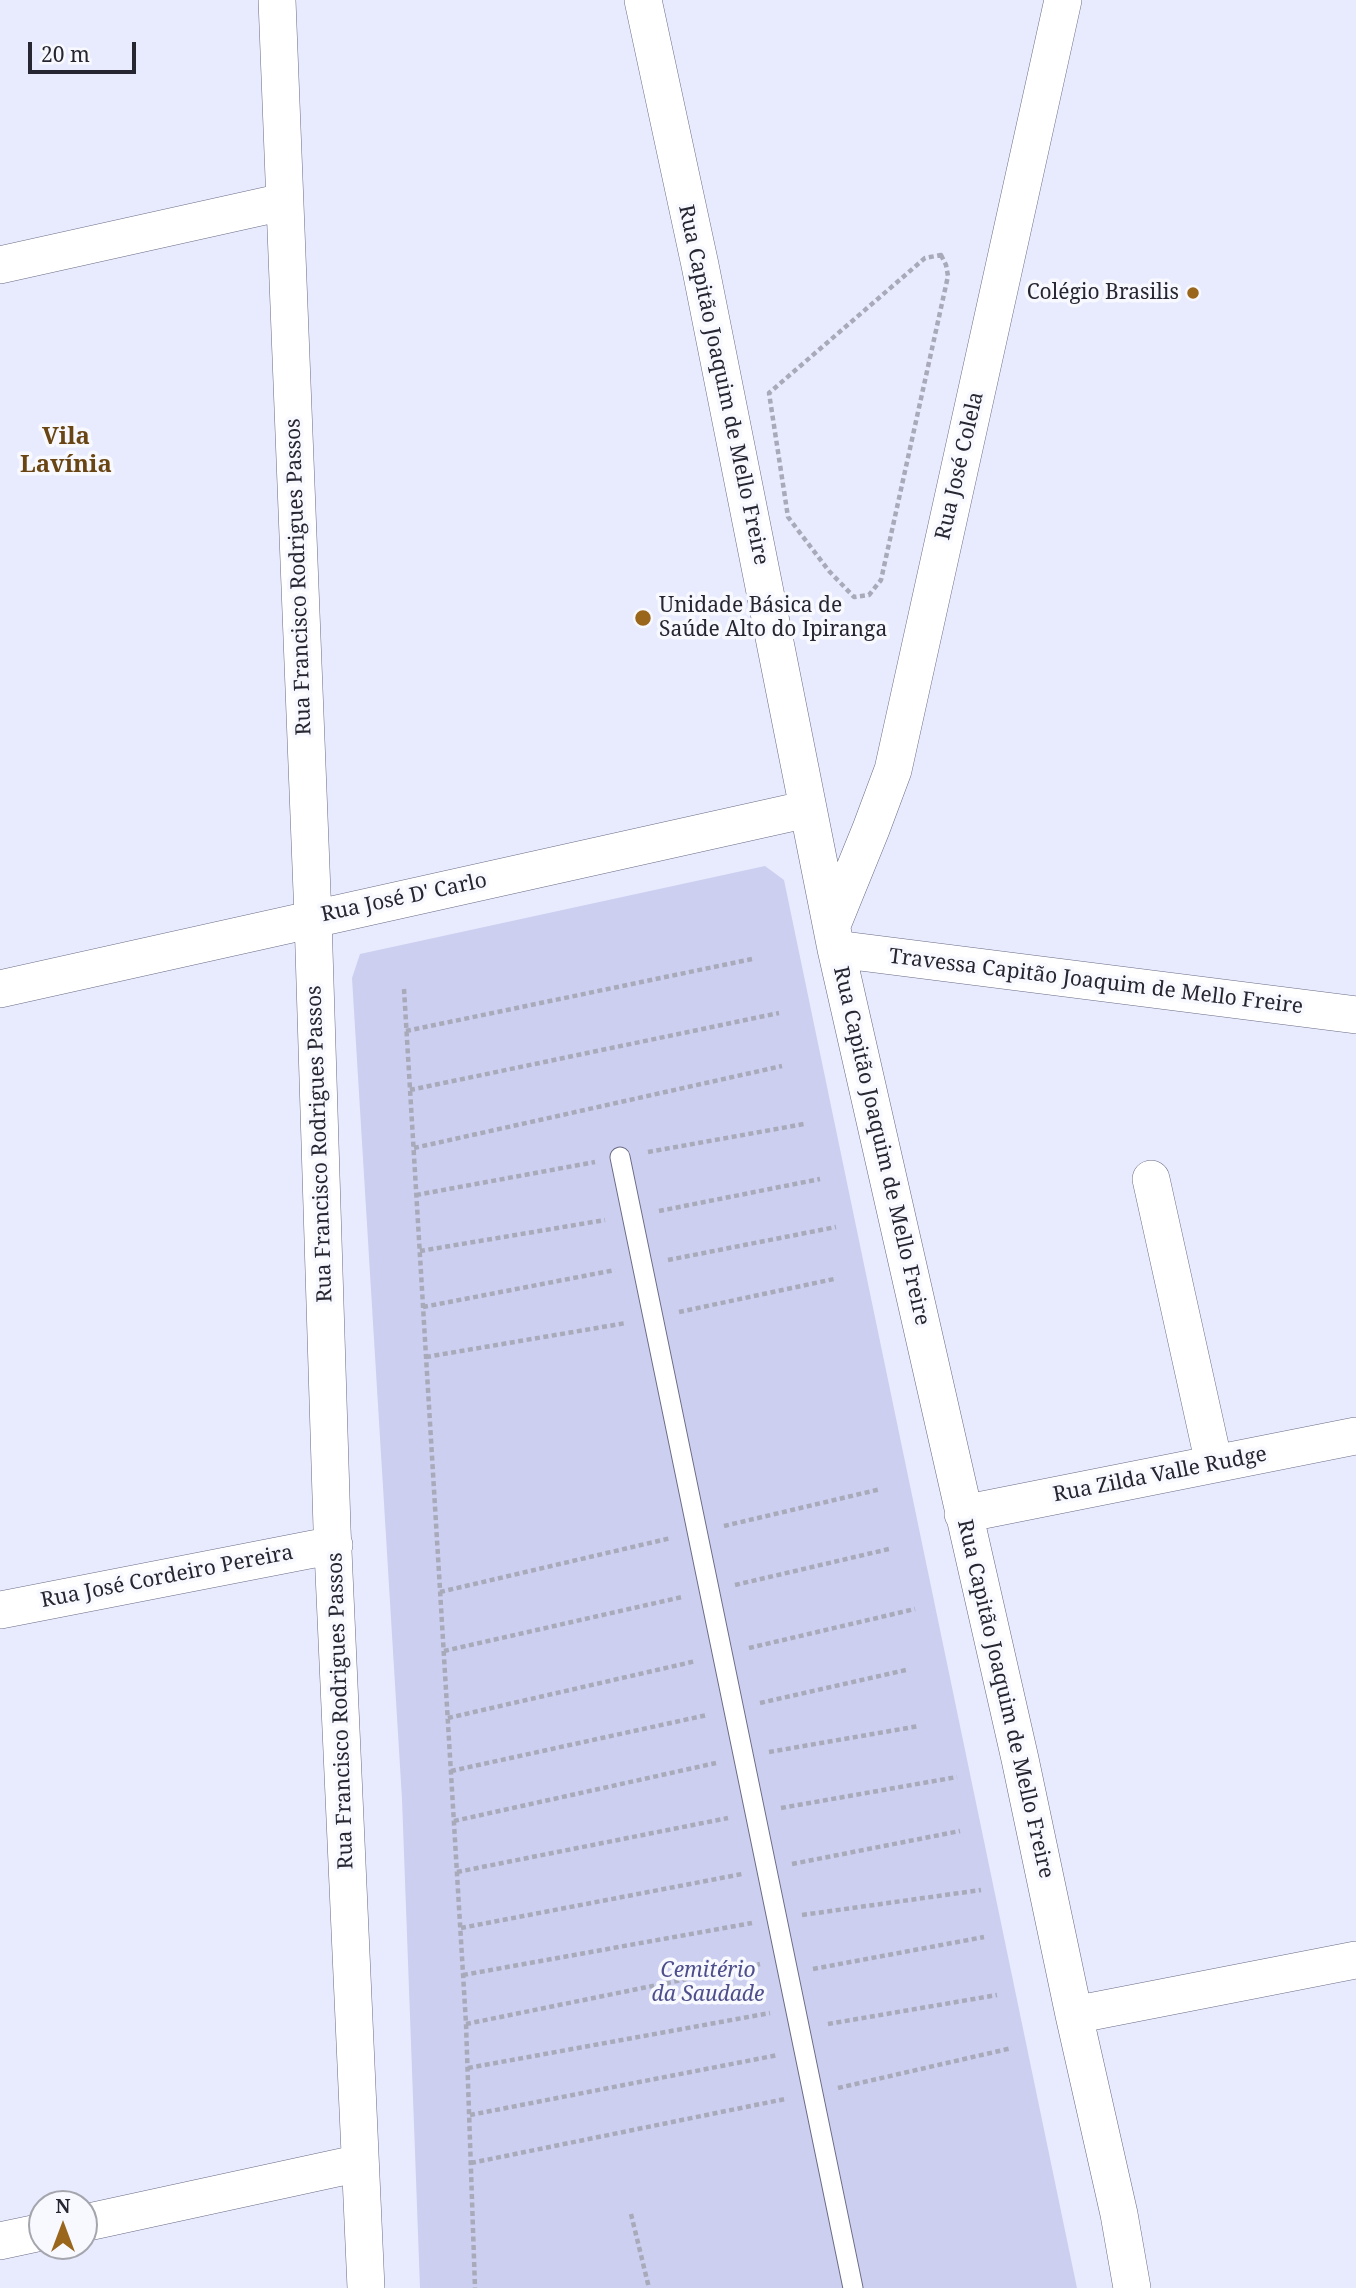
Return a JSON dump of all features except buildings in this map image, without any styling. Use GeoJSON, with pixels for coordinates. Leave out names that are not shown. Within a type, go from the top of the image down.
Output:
{"type":"FeatureCollection","features":[{"type":"Feature","properties":{"kind":"street","name":"Rua Francisco Rodrigues Passos"},"geometry":{"type":"LineString","coordinates":[[277,0],[313,918],[334,1545],[366,2288]]}},
{"type":"Feature","properties":{"kind":"street","name":"Rua Capitão Joaquim de Mello Freire"},"geometry":{"type":"LineString","coordinates":[[643,0],[700,265],[834,937],[1020,1759],[1119,2214],[1132,2288]]}},
{"type":"Feature","properties":{"kind":"street","name":"Rua José Colela"},"geometry":{"type":"LineString","coordinates":[[834,937],[893,770],[1063,0]]}},
{"type":"Feature","properties":{"kind":"street"},"geometry":{"type":"LineString","coordinates":[[0,265],[283,202]]}},
{"type":"Feature","properties":{"kind":"street","name":"Rua José D' Carlo"},"geometry":{"type":"LineString","coordinates":[[0,989],[808,809]]}},
{"type":"Feature","properties":{"kind":"street","name":"Travessa Capitão Joaquim de Mello Freire"},"geometry":{"type":"LineString","coordinates":[[834,937],[1356,1015]]}},
{"type":"Feature","properties":{"kind":"street"},"geometry":{"type":"LineString","coordinates":[[1151,1178],[1214,1464]]}},
{"type":"Feature","properties":{"kind":"street","name":"Rua Zilda Valle Rudge"},"geometry":{"type":"LineString","coordinates":[[963,1514],[1356,1436]]}},
{"type":"Feature","properties":{"kind":"street","name":"Rua José Cordeiro Pereira"},"geometry":{"type":"LineString","coordinates":[[0,1610],[334,1545]]}},
{"type":"Feature","properties":{"kind":"street"},"geometry":{"type":"LineString","coordinates":[[1074,2015],[1356,1960]]}},
{"type":"Feature","properties":{"kind":"street"},"geometry":{"type":"LineString","coordinates":[[98,2220],[360,2163]]}},
{"type":"Feature","properties":{"kind":"street"},"geometry":{"type":"LineString","coordinates":[[0,2241],[28,2235]]}},
{"type":"Feature","properties":{"kind":"lane"},"geometry":{"type":"LineString","coordinates":[[620,1157],[853,2288]]}},
{"type":"Feature","properties":{"kind":"path"},"geometry":{"type":"LineString","coordinates":[[941,255],[948,276],[881,580],[869,595],[854,597],[829,571],[788,517],[769,393],[925,258],[941,255]]}},
{"type":"Feature","properties":{"kind":"path"},"geometry":{"type":"LineString","coordinates":[[406,1031],[752,958]]}},
{"type":"Feature","properties":{"kind":"path"},"geometry":{"type":"LineString","coordinates":[[404,989],[461,1928],[475,2288]]}},
{"type":"Feature","properties":{"kind":"path"},"geometry":{"type":"LineString","coordinates":[[410,1090],[779,1013]]}},
{"type":"Feature","properties":{"kind":"path"},"geometry":{"type":"LineString","coordinates":[[414,1149],[782,1066]]}},
{"type":"Feature","properties":{"kind":"path"},"geometry":{"type":"LineString","coordinates":[[440,1592],[881,1489]]}},
{"type":"Feature","properties":{"kind":"path"},"geometry":{"type":"LineString","coordinates":[[444,1651],[889,1549]]}},
{"type":"Feature","properties":{"kind":"path"},"geometry":{"type":"LineString","coordinates":[[448,1718],[915,1609]]}},
{"type":"Feature","properties":{"kind":"path"},"geometry":{"type":"LineString","coordinates":[[451,1771],[906,1670]]}},
{"type":"Feature","properties":{"kind":"path"},"geometry":{"type":"LineString","coordinates":[[454,1821],[743,1757],[919,1726]]}},
{"type":"Feature","properties":{"kind":"path"},"geometry":{"type":"LineString","coordinates":[[457,1872],[755,1812],[957,1777]]}},
{"type":"Feature","properties":{"kind":"path"},"geometry":{"type":"LineString","coordinates":[[461,1928],[960,1831]]}},
{"type":"Feature","properties":{"kind":"path"},"geometry":{"type":"LineString","coordinates":[[463,1975],[777,1919],[981,1890]]}},
{"type":"Feature","properties":{"kind":"path"},"geometry":{"type":"LineString","coordinates":[[466,2024],[787,1966],[984,1937]]}},
{"type":"Feature","properties":{"kind":"path"},"geometry":{"type":"LineString","coordinates":[[799,2029],[997,1995]]}},
{"type":"Feature","properties":{"kind":"path"},"geometry":{"type":"LineString","coordinates":[[468,2068],[796,2008]]}},
{"type":"Feature","properties":{"kind":"path"},"geometry":{"type":"LineString","coordinates":[[471,2163],[813,2094],[1012,2048]]}},
{"type":"Feature","properties":{"kind":"path"},"geometry":{"type":"LineString","coordinates":[[470,2115],[804,2050]]}},
{"type":"Feature","properties":{"kind":"path"},"geometry":{"type":"LineString","coordinates":[[631,2214],[649,2288]]}},
{"type":"Feature","properties":{"kind":"green space","name":"Cemitério da Saudade"},"geometry":{"type":"Polygon","coordinates":[[[765,866],[784,880],[1077,2288],[420,2288],[402,1799],[352,978],[360,954],[765,866]]]}},
{"type":"Feature","properties":{"kind":"place","name":"Colégio Brasilis"},"geometry":{"type":"Point","coordinates":[1193,293]}},
{"type":"Feature","properties":{"kind":"place","name":"Unidade Básica de Saúde Alto do Ipiranga"},"geometry":{"type":"Point","coordinates":[643,618]}},
{"type":"Feature","properties":{"kind":"district","name":"Vila Lavínia"},"geometry":{"type":"Point","coordinates":[66,451]}}]}
